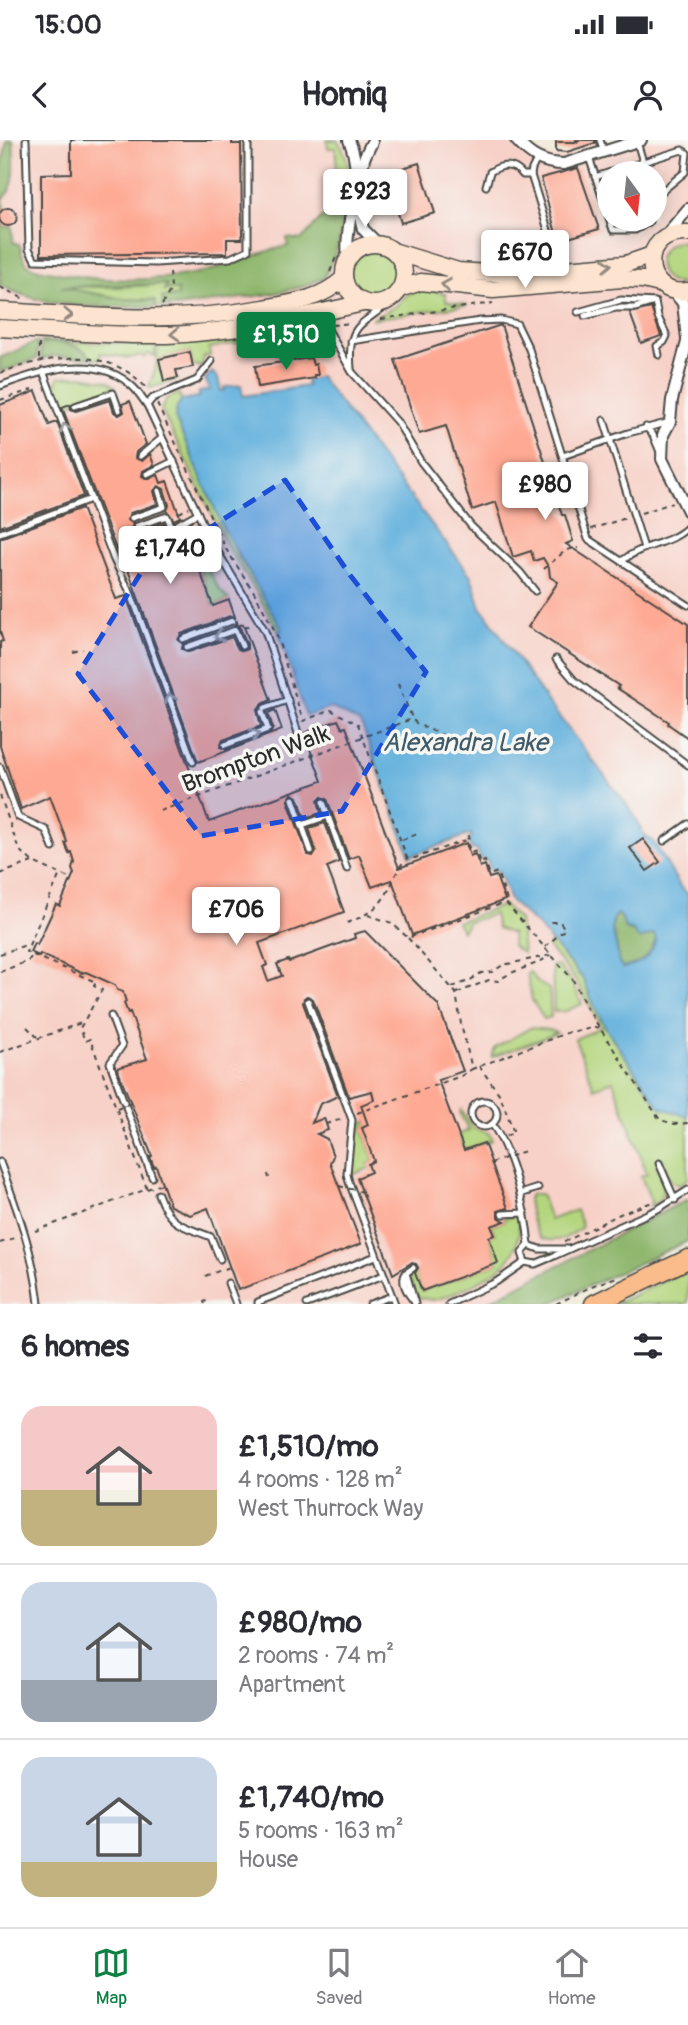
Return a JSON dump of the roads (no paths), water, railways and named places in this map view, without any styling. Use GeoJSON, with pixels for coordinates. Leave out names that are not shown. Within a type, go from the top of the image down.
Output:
{"type":"FeatureCollection","features":[{"type":"Feature","properties":{"kind":"main road"},"geometry":{"type":"LineString","coordinates":[[674,289],[653,273],[652,255],[661,240],[677,233],[688,233]]}},
{"type":"Feature","properties":{"kind":"main road"},"geometry":{"type":"LineString","coordinates":[[0,311],[129,319],[208,316],[253,310],[310,298],[334,287],[344,253],[379,244],[458,271],[503,274],[626,264],[652,255]]}},
{"type":"Feature","properties":{"kind":"main road"},"geometry":{"type":"LineString","coordinates":[[396,252],[404,269],[397,293]]}},
{"type":"Feature","properties":{"kind":"main road"},"geometry":{"type":"LineString","coordinates":[[336,277],[363,303]]}},
{"type":"Feature","properties":{"kind":"main road"},"geometry":{"type":"LineString","coordinates":[[0,328],[166,335],[245,327],[363,303],[384,303],[397,293],[421,282],[494,290],[622,279],[643,280],[674,289]]}},
{"type":"Feature","properties":{"kind":"main road"},"geometry":{"type":"LineString","coordinates":[[594,1304],[688,1259]]}},
{"type":"Feature","properties":{"kind":"street"},"geometry":{"type":"LineString","coordinates":[[350,140],[364,144],[373,141]]}},
{"type":"Feature","properties":{"kind":"street"},"geometry":{"type":"LineString","coordinates":[[350,140],[355,155],[356,192],[363,229],[379,244]]}},
{"type":"Feature","properties":{"kind":"street"},"geometry":{"type":"LineString","coordinates":[[516,140],[537,159],[554,164],[639,141]]}},
{"type":"Feature","properties":{"kind":"street"},"geometry":{"type":"LineString","coordinates":[[344,253],[365,156],[373,141]]}},
{"type":"Feature","properties":{"kind":"street"},"geometry":{"type":"LineString","coordinates":[[661,240],[688,209]]}},
{"type":"Feature","properties":{"kind":"street"},"geometry":{"type":"LineString","coordinates":[[674,289],[685,309],[688,338],[684,376],[672,400],[670,422],[663,435],[662,459],[688,511]]}},
{"type":"Feature","properties":{"kind":"lane"},"geometry":{"type":"LineString","coordinates":[[26,140],[29,248],[35,260],[143,263],[230,258],[248,250],[248,140]]}},
{"type":"Feature","properties":{"kind":"lane"},"geometry":{"type":"LineString","coordinates":[[600,140],[604,152]]}},
{"type":"Feature","properties":{"kind":"lane"},"geometry":{"type":"LineString","coordinates":[[639,141],[643,161]]}},
{"type":"Feature","properties":{"kind":"lane"},"geometry":{"type":"LineString","coordinates":[[646,161],[681,150],[687,153],[685,173],[667,188]]}},
{"type":"Feature","properties":{"kind":"lane"},"geometry":{"type":"LineString","coordinates":[[589,156],[597,183]]}},
{"type":"Feature","properties":{"kind":"lane"},"geometry":{"type":"LineString","coordinates":[[537,159],[531,169],[531,175],[551,240]]}},
{"type":"Feature","properties":{"kind":"lane"},"geometry":{"type":"LineString","coordinates":[[486,186],[490,172],[499,166],[510,165],[519,169],[523,175],[531,175]]}},
{"type":"Feature","properties":{"kind":"lane"},"geometry":{"type":"LineString","coordinates":[[352,372],[351,341],[362,322],[384,307],[397,293]]}},
{"type":"Feature","properties":{"kind":"lane"},"geometry":{"type":"LineString","coordinates":[[578,312],[621,300],[655,302]]}},
{"type":"Feature","properties":{"kind":"lane"},"geometry":{"type":"LineString","coordinates":[[585,316],[616,307],[635,307],[655,302]]}},
{"type":"Feature","properties":{"kind":"lane"},"geometry":{"type":"LineString","coordinates":[[655,302],[658,317],[667,336],[664,342],[657,346],[659,355]]}},
{"type":"Feature","properties":{"kind":"lane"},"geometry":{"type":"LineString","coordinates":[[308,316],[326,326],[352,372],[398,423],[421,462],[471,526],[520,572],[535,591]]}},
{"type":"Feature","properties":{"kind":"lane"},"geometry":{"type":"LineString","coordinates":[[351,341],[480,321],[513,321],[525,339],[588,539],[688,605]]}},
{"type":"Feature","properties":{"kind":"lane"},"geometry":{"type":"LineString","coordinates":[[147,405],[153,398],[197,380],[212,362]]}},
{"type":"Feature","properties":{"kind":"lane"},"geometry":{"type":"LineString","coordinates":[[0,386],[43,371],[90,368],[114,374],[134,388],[147,405],[215,548],[265,631],[298,733]]}},
{"type":"Feature","properties":{"kind":"lane"},"geometry":{"type":"LineString","coordinates":[[43,371],[114,560],[131,594],[193,762]]}},
{"type":"Feature","properties":{"kind":"lane"},"geometry":{"type":"LineString","coordinates":[[75,406],[113,393],[119,410]]}},
{"type":"Feature","properties":{"kind":"lane"},"geometry":{"type":"LineString","coordinates":[[604,420],[644,548]]}},
{"type":"Feature","properties":{"kind":"lane"},"geometry":{"type":"LineString","coordinates":[[563,456],[646,427],[670,422]]}},
{"type":"Feature","properties":{"kind":"lane"},"geometry":{"type":"LineString","coordinates":[[646,427],[653,435],[662,459]]}},
{"type":"Feature","properties":{"kind":"lane"},"geometry":{"type":"LineString","coordinates":[[140,456],[162,438]]}},
{"type":"Feature","properties":{"kind":"lane"},"geometry":{"type":"LineString","coordinates":[[147,474],[174,461]]}},
{"type":"Feature","properties":{"kind":"lane"},"geometry":{"type":"LineString","coordinates":[[132,518],[164,507],[159,491]]}},
{"type":"Feature","properties":{"kind":"lane"},"geometry":{"type":"LineString","coordinates":[[0,533],[91,499]]}},
{"type":"Feature","properties":{"kind":"lane"},"geometry":{"type":"LineString","coordinates":[[137,526],[167,516],[171,527],[198,513]]}},
{"type":"Feature","properties":{"kind":"lane"},"geometry":{"type":"LineString","coordinates":[[622,561],[634,551],[675,537],[688,527]]}},
{"type":"Feature","properties":{"kind":"lane"},"geometry":{"type":"LineString","coordinates":[[183,559],[215,548]]}},
{"type":"Feature","properties":{"kind":"lane"},"geometry":{"type":"LineString","coordinates":[[183,639],[232,621]]}},
{"type":"Feature","properties":{"kind":"lane"},"geometry":{"type":"LineString","coordinates":[[187,646],[235,630],[242,646]]}},
{"type":"Feature","properties":{"kind":"lane"},"geometry":{"type":"LineString","coordinates":[[556,659],[574,680],[688,765]]}},
{"type":"Feature","properties":{"kind":"lane"},"geometry":{"type":"LineString","coordinates":[[225,745],[268,729],[263,710],[288,700]]}},
{"type":"Feature","properties":{"kind":"lane"},"geometry":{"type":"LineString","coordinates":[[0,767],[18,817],[46,830],[53,848]]}},
{"type":"Feature","properties":{"kind":"lane"},"geometry":{"type":"LineString","coordinates":[[293,799],[311,851]]}},
{"type":"Feature","properties":{"kind":"lane"},"geometry":{"type":"LineString","coordinates":[[323,802],[347,869]]}},
{"type":"Feature","properties":{"kind":"lane"},"geometry":{"type":"LineString","coordinates":[[302,825],[328,816]]}},
{"type":"Feature","properties":{"kind":"lane"},"geometry":{"type":"LineString","coordinates":[[664,841],[688,824]]}},
{"type":"Feature","properties":{"kind":"lane"},"geometry":{"type":"LineString","coordinates":[[308,1001],[350,1116],[352,1128],[347,1174],[395,1304]]}},
{"type":"Feature","properties":{"kind":"lane"},"geometry":{"type":"LineString","coordinates":[[111,1016],[122,1046],[110,1063],[152,1177]]}},
{"type":"Feature","properties":{"kind":"lane"},"geometry":{"type":"LineString","coordinates":[[485,1101],[495,1107],[497,1116],[492,1124],[481,1126],[475,1122],[472,1111],[476,1104],[485,1101]]}},
{"type":"Feature","properties":{"kind":"lane"},"geometry":{"type":"LineString","coordinates":[[492,1124],[500,1138],[520,1194],[529,1245]]}},
{"type":"Feature","properties":{"kind":"lane"},"geometry":{"type":"LineString","coordinates":[[0,1162],[29,1246],[39,1304]]}},
{"type":"Feature","properties":{"kind":"lane"},"geometry":{"type":"LineString","coordinates":[[659,1163],[673,1197]]}},
{"type":"Feature","properties":{"kind":"lane"},"geometry":{"type":"LineString","coordinates":[[520,1194],[538,1188]]}},
{"type":"Feature","properties":{"kind":"lane"},"geometry":{"type":"LineString","coordinates":[[524,1262],[531,1265],[568,1249],[649,1213],[688,1190]]}},
{"type":"Feature","properties":{"kind":"lane"},"geometry":{"type":"LineString","coordinates":[[158,1194],[164,1212],[173,1222],[211,1237],[220,1259]]}},
{"type":"Feature","properties":{"kind":"lane"},"geometry":{"type":"LineString","coordinates":[[646,1205],[649,1213]]}},
{"type":"Feature","properties":{"kind":"lane"},"geometry":{"type":"LineString","coordinates":[[502,1214],[525,1213]]}},
{"type":"Feature","properties":{"kind":"lane"},"geometry":{"type":"LineString","coordinates":[[529,1245],[539,1249],[568,1249]]}},
{"type":"Feature","properties":{"kind":"lane"},"geometry":{"type":"LineString","coordinates":[[524,1262],[522,1252],[529,1245]]}},
{"type":"Feature","properties":{"kind":"lane"},"geometry":{"type":"LineString","coordinates":[[538,1262],[541,1256],[539,1249]]}},
{"type":"Feature","properties":{"kind":"lane"},"geometry":{"type":"LineString","coordinates":[[258,1304],[376,1256]]}},
{"type":"Feature","properties":{"kind":"lane"},"geometry":{"type":"LineString","coordinates":[[449,1304],[496,1282],[524,1262]]}},
{"type":"Feature","properties":{"kind":"lane"},"geometry":{"type":"LineString","coordinates":[[413,1268],[406,1273],[404,1282],[414,1302]]}},
{"type":"Feature","properties":{"kind":"lane"},"geometry":{"type":"LineString","coordinates":[[307,1304],[384,1275]]}},
{"type":"Feature","properties":{"kind":"lane"},"geometry":{"type":"LineString","coordinates":[[228,1283],[236,1304]]}},
{"type":"Feature","properties":{"kind":"lane"},"geometry":{"type":"LineString","coordinates":[[370,1304],[392,1296]]}},
{"type":"Feature","properties":{"kind":"water","name":"Alexandra Lake"},"geometry":{"type":"Polygon","coordinates":[[[212,372],[218,378],[221,391],[225,390],[224,387],[241,385],[243,396],[307,386],[306,379],[320,377],[471,576],[481,607],[547,701],[633,813],[643,833],[655,844],[681,888],[688,894],[688,1117],[660,1107],[607,1030],[583,979],[537,925],[510,901],[499,871],[491,870],[487,860],[481,859],[477,850],[471,849],[468,841],[472,837],[471,834],[410,856],[361,723],[331,708],[306,716],[278,631],[282,629],[222,526],[175,418],[177,407],[182,400],[199,397],[199,392],[210,390],[205,379],[212,372]],[[618,914],[614,918],[612,929],[618,961],[623,968],[644,959],[656,939],[654,934],[639,939],[632,930],[625,929],[618,914]]]}}]}
